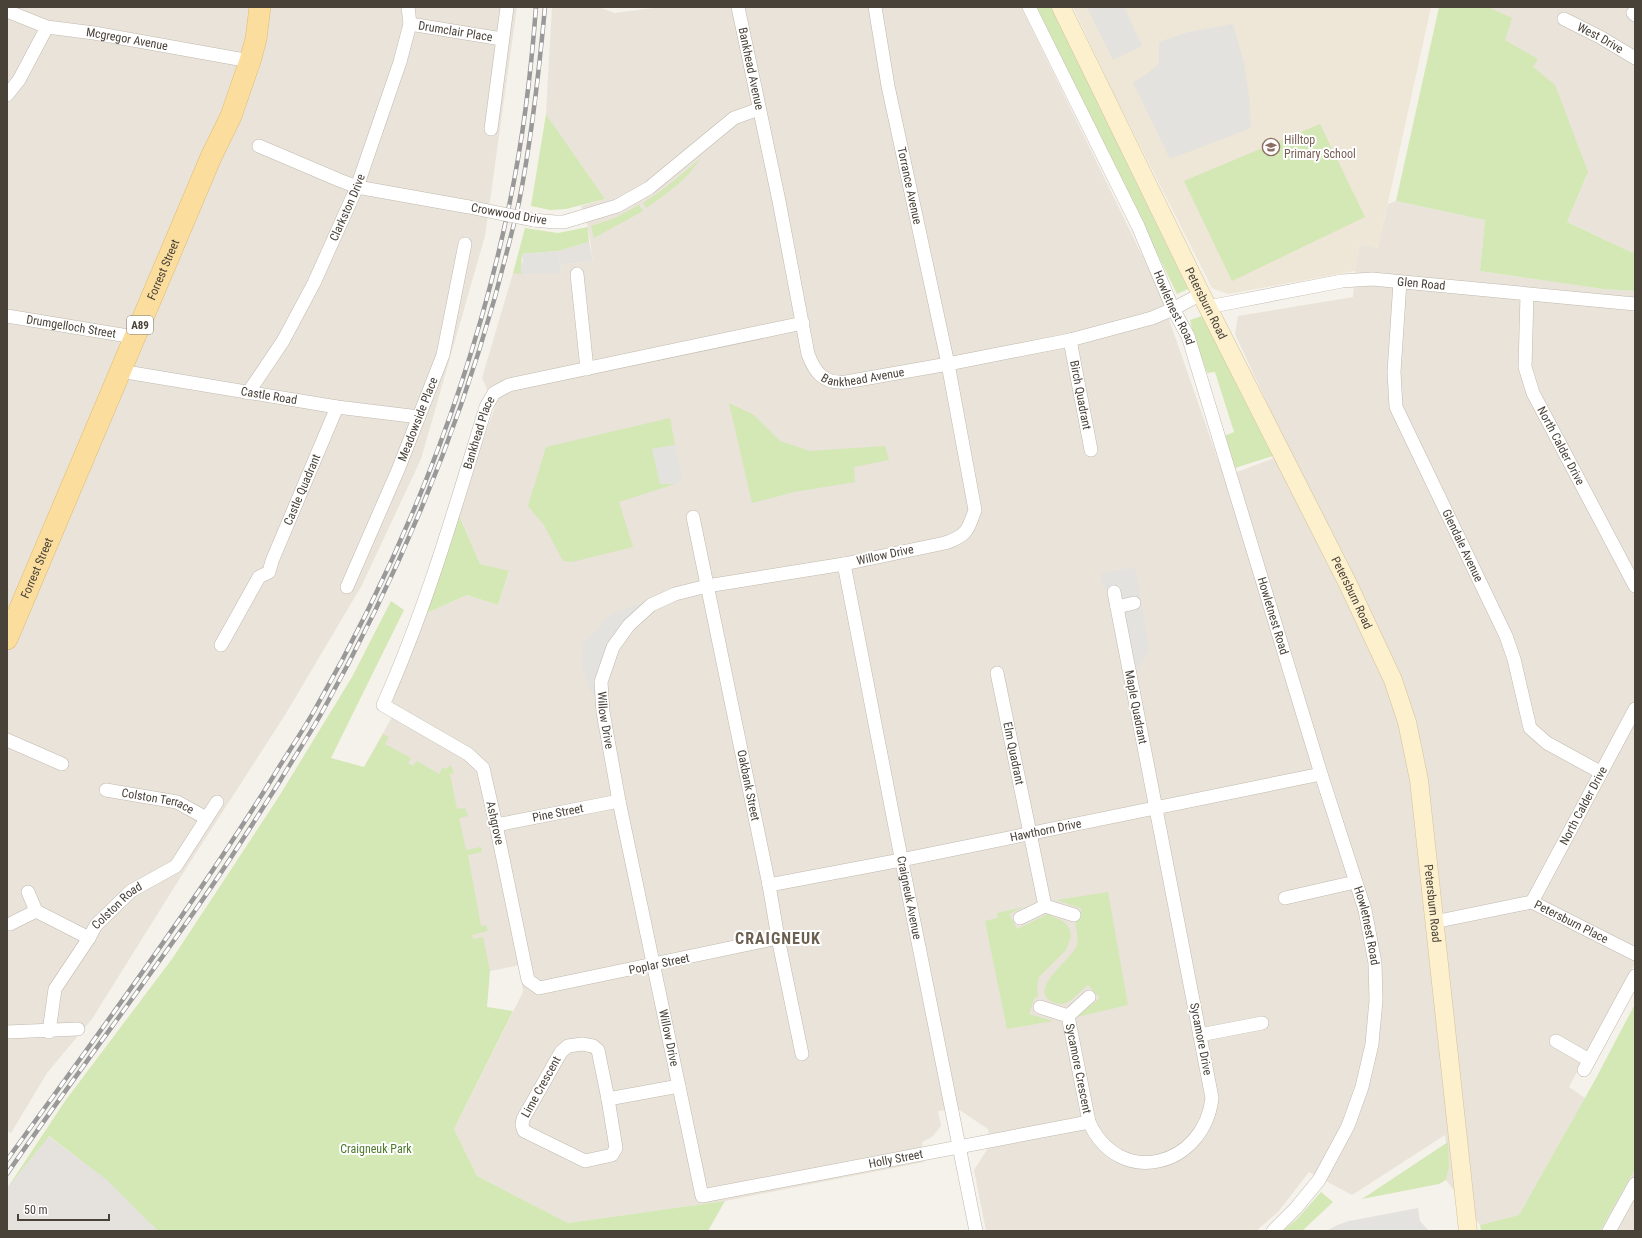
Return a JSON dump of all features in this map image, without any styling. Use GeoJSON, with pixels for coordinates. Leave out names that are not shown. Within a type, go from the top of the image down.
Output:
{"type":"FeatureCollection","features":[{"type":"Feature","properties":{"kind":"main road","name":"Forrest Street"},"geometry":{"type":"LineString","coordinates":[[7,639],[134,337],[231,116],[256,39],[260,7]]}},
{"type":"Feature","properties":{"kind":"main road","name":"Petersburn Road"},"geometry":{"type":"LineString","coordinates":[[1060,7],[1348,584],[1393,680],[1401,701],[1419,780],[1468,1231]]}},
{"type":"Feature","properties":{"kind":"street","name":"Clarkston Drive"},"geometry":{"type":"LineString","coordinates":[[248,392],[283,340],[314,283],[357,187],[400,62],[410,24],[408,7]]}},
{"type":"Feature","properties":{"kind":"street","name":"Drumclair Place"},"geometry":{"type":"LineString","coordinates":[[491,129],[506,7]]}},
{"type":"Feature","properties":{"kind":"street","name":"Bankhead Avenue"},"geometry":{"type":"LineString","coordinates":[[738,7],[760,109],[808,354],[818,373],[825,379],[835,383],[948,364],[1070,340],[1152,318],[1173,309],[1205,300]]}},
{"type":"Feature","properties":{"kind":"street","name":"Torrance Avenue"},"geometry":{"type":"LineString","coordinates":[[875,7],[888,86],[948,364]]}},
{"type":"Feature","properties":{"kind":"street","name":"Howletnest Road"},"geometry":{"type":"LineString","coordinates":[[1029,7],[1138,226],[1173,309],[1188,336],[1321,774],[1365,910],[1375,963],[1376,1000],[1373,1036],[1364,1080],[1348,1126],[1329,1163],[1310,1191],[1273,1231]]}},
{"type":"Feature","properties":{"kind":"street","name":"Mcgregor Avenue"},"geometry":{"type":"LineString","coordinates":[[7,11],[47,27],[94,33],[250,61]]}},
{"type":"Feature","properties":{"kind":"street","name":"West Drive"},"geometry":{"type":"LineString","coordinates":[[1564,19],[1600,37],[1635,58]]}},
{"type":"Feature","properties":{"kind":"street","name":"Drumclair Place"},"geometry":{"type":"LineString","coordinates":[[410,24],[502,38]]}},
{"type":"Feature","properties":{"kind":"street"},"geometry":{"type":"LineString","coordinates":[[7,94],[18,80],[47,27]]}},
{"type":"Feature","properties":{"kind":"street","name":"Crowwood Drive"},"geometry":{"type":"LineString","coordinates":[[259,146],[357,187],[533,220],[564,222],[617,206],[649,188],[734,118],[760,109]]}},
{"type":"Feature","properties":{"kind":"street","name":"Meadowside Place"},"geometry":{"type":"LineString","coordinates":[[347,587],[398,470],[443,355],[465,244]]}},
{"type":"Feature","properties":{"kind":"street"},"geometry":{"type":"LineString","coordinates":[[577,274],[587,369]]}},
{"type":"Feature","properties":{"kind":"street","name":"Glen Road"},"geometry":{"type":"LineString","coordinates":[[1205,300],[1342,281],[1372,280],[1635,304]]}},
{"type":"Feature","properties":{"kind":"street","name":"Glendale Avenue"},"geometry":{"type":"LineString","coordinates":[[1400,282],[1394,372],[1396,406],[1506,636],[1514,659],[1530,728],[1547,743],[1600,772]]}},
{"type":"Feature","properties":{"kind":"street","name":"North Calder Drive"},"geometry":{"type":"LineString","coordinates":[[1527,295],[1525,366],[1533,393],[1635,586]]}},
{"type":"Feature","properties":{"kind":"street","name":"Drumgelloch Street"},"geometry":{"type":"LineString","coordinates":[[7,316],[134,337]]}},
{"type":"Feature","properties":{"kind":"street","name":"Bankhead Place"},"geometry":{"type":"LineString","coordinates":[[383,705],[404,660],[420,616],[486,407],[494,393],[508,385],[803,323]]}},
{"type":"Feature","properties":{"kind":"street","name":"Birch Quadrant"},"geometry":{"type":"LineString","coordinates":[[1070,340],[1091,450]]}},
{"type":"Feature","properties":{"kind":"street","name":"Willow Drive"},"geometry":{"type":"LineString","coordinates":[[702,1196],[619,801],[603,712],[601,682],[613,647],[629,626],[651,605],[675,594],[707,586],[844,564],[945,543],[960,538],[970,527],[975,510],[948,364]]}},
{"type":"Feature","properties":{"kind":"street","name":"Castle Road"},"geometry":{"type":"LineString","coordinates":[[120,371],[337,408],[419,417]]}},
{"type":"Feature","properties":{"kind":"street","name":"Castle Quadrant"},"geometry":{"type":"LineString","coordinates":[[221,645],[259,577],[269,572],[272,561],[337,408]]}},
{"type":"Feature","properties":{"kind":"street","name":"Oakbank Street"},"geometry":{"type":"LineString","coordinates":[[693,517],[769,884],[778,938],[802,1054]]}},
{"type":"Feature","properties":{"kind":"street","name":"Craigneuk Avenue"},"geometry":{"type":"LineString","coordinates":[[844,564],[901,860],[976,1231]]}},
{"type":"Feature","properties":{"kind":"street","name":"Maple Quadrant"},"geometry":{"type":"LineString","coordinates":[[1114,592],[1156,807]]}},
{"type":"Feature","properties":{"kind":"street"},"geometry":{"type":"LineString","coordinates":[[1117,606],[1134,603]]}},
{"type":"Feature","properties":{"kind":"street","name":"Elm Quadrant"},"geometry":{"type":"LineString","coordinates":[[997,673],[1030,833]]}},
{"type":"Feature","properties":{"kind":"street","name":"Ashgrove"},"geometry":{"type":"LineString","coordinates":[[383,705],[468,754],[482,768],[496,825],[528,980],[539,988]]}},
{"type":"Feature","properties":{"kind":"street","name":"North Calder Drive"},"geometry":{"type":"LineString","coordinates":[[1532,902],[1600,772],[1635,709]]}},
{"type":"Feature","properties":{"kind":"street"},"geometry":{"type":"LineString","coordinates":[[7,740],[62,764]]}},
{"type":"Feature","properties":{"kind":"street","name":"Hawthorn Drive"},"geometry":{"type":"LineString","coordinates":[[769,884],[901,860],[1321,774]]}},
{"type":"Feature","properties":{"kind":"street","name":"Colston Terrace"},"geometry":{"type":"LineString","coordinates":[[106,790],[177,802],[206,818]]}},
{"type":"Feature","properties":{"kind":"street","name":"Pine Street"},"geometry":{"type":"LineString","coordinates":[[496,825],[619,801]]}},
{"type":"Feature","properties":{"kind":"street","name":"Colston Road"},"geometry":{"type":"LineString","coordinates":[[49,1032],[55,989],[96,925],[131,891],[176,866],[217,802]]}},
{"type":"Feature","properties":{"kind":"street","name":"Sycamore Drive"},"geometry":{"type":"LineString","coordinates":[[1089,1122],[1101,1143],[1112,1151],[1129,1160],[1140,1162],[1162,1161],[1173,1157],[1183,1150],[1200,1131],[1210,1112],[1212,1098],[1156,807]]}},
{"type":"Feature","properties":{"kind":"street"},"geometry":{"type":"LineString","coordinates":[[1030,833],[1046,906]]}},
{"type":"Feature","properties":{"kind":"street"},"geometry":{"type":"LineString","coordinates":[[1285,898],[1355,882]]}},
{"type":"Feature","properties":{"kind":"street"},"geometry":{"type":"LineString","coordinates":[[28,892],[36,911],[89,938]]}},
{"type":"Feature","properties":{"kind":"street","name":"Petersburn Place"},"geometry":{"type":"LineString","coordinates":[[1434,922],[1532,902],[1635,954]]}},
{"type":"Feature","properties":{"kind":"street"},"geometry":{"type":"LineString","coordinates":[[1020,918],[1046,906],[1074,916]]}},
{"type":"Feature","properties":{"kind":"street"},"geometry":{"type":"LineString","coordinates":[[10,924],[36,911]]}},
{"type":"Feature","properties":{"kind":"street","name":"Poplar Street"},"geometry":{"type":"LineString","coordinates":[[539,988],[653,966],[778,938]]}},
{"type":"Feature","properties":{"kind":"street"},"geometry":{"type":"LineString","coordinates":[[1556,1042],[1587,1065],[1635,976]]}},
{"type":"Feature","properties":{"kind":"street","name":"Sycamore Crescent"},"geometry":{"type":"LineString","coordinates":[[1068,1016],[1088,997]]}},
{"type":"Feature","properties":{"kind":"street","name":"Sycamore Crescent"},"geometry":{"type":"LineString","coordinates":[[1040,1008],[1068,1016]]}},
{"type":"Feature","properties":{"kind":"street","name":"Sycamore Crescent"},"geometry":{"type":"LineString","coordinates":[[1068,1016],[1089,1122]]}},
{"type":"Feature","properties":{"kind":"street"},"geometry":{"type":"LineString","coordinates":[[1200,1035],[1262,1023]]}},
{"type":"Feature","properties":{"kind":"street"},"geometry":{"type":"LineString","coordinates":[[7,1032],[49,1032],[78,1029]]}},
{"type":"Feature","properties":{"kind":"street","name":"Lime Crescent"},"geometry":{"type":"LineString","coordinates":[[582,1044],[593,1046],[598,1050],[608,1099],[616,1148],[612,1155],[585,1161],[524,1131],[522,1125],[523,1119],[561,1052],[568,1046],[582,1044]]}},
{"type":"Feature","properties":{"kind":"street"},"geometry":{"type":"LineString","coordinates":[[608,1099],[679,1086]]}},
{"type":"Feature","properties":{"kind":"street","name":"Holly Street"},"geometry":{"type":"LineString","coordinates":[[702,1196],[1089,1122]]}},
{"type":"Feature","properties":{"kind":"street"},"geometry":{"type":"LineString","coordinates":[[1609,1231],[1635,1184]]}},
{"type":"Feature","properties":{"kind":"shaded area"},"geometry":{"type":"Polygon","coordinates":[[[7,7],[517,7],[485,236],[421,459],[362,585],[285,715],[185,870],[92,1019],[47,1073],[11,1133],[7,1131],[7,7]]]}},
{"type":"Feature","properties":{"kind":"shaded area"},"geometry":{"type":"Polygon","coordinates":[[[552,7],[598,7],[615,13],[661,7],[1021,7],[1158,288],[1224,477],[1290,452],[1235,334],[1238,316],[1353,297],[1355,271],[1360,244],[1378,248],[1388,204],[1396,201],[1485,220],[1480,271],[1603,289],[1635,291],[1635,963],[1569,1087],[1585,1098],[1519,1215],[1480,1225],[1446,1180],[1449,1168],[1445,1135],[1352,1195],[1309,1172],[1278,1212],[1256,1231],[986,1231],[974,1170],[990,1145],[988,1129],[958,1109],[938,1111],[941,1126],[932,1137],[922,1142],[924,1162],[725,1201],[568,1223],[477,1176],[454,1129],[523,992],[520,965],[462,977],[364,767],[392,717],[393,695],[427,613],[467,595],[498,605],[509,572],[480,564],[457,510],[495,407],[482,378],[513,273],[561,273],[560,265],[593,261],[588,227],[581,206],[605,199],[546,114],[552,7]]]}},
{"type":"Feature","properties":{"kind":"shaded area","name":"Hilltop Primary School"},"geometry":{"type":"Polygon","coordinates":[[[1073,7],[1431,7],[1378,248],[1360,244],[1355,271],[1228,294],[1212,288],[1112,90],[1073,7]]]}},
{"type":"Feature","properties":{"kind":"shaded area"},"geometry":{"type":"Polygon","coordinates":[[[1087,7],[1124,7],[1142,46],[1113,60],[1087,7]]]}},
{"type":"Feature","properties":{"kind":"shaded area"},"geometry":{"type":"Polygon","coordinates":[[[1487,7],[1635,7],[1635,248],[1633,253],[1567,222],[1587,175],[1533,66],[1537,59],[1505,40],[1487,7]]]}},
{"type":"Feature","properties":{"kind":"shaded area"},"geometry":{"type":"Polygon","coordinates":[[[1233,24],[1244,63],[1249,97],[1251,128],[1170,159],[1133,82],[1144,76],[1159,64],[1159,42],[1189,32],[1233,24]]]}},
{"type":"Feature","properties":{"kind":"shaded area"},"geometry":{"type":"Polygon","coordinates":[[[589,242],[593,261],[560,265],[558,251],[589,242]]]}},
{"type":"Feature","properties":{"kind":"shaded area"},"geometry":{"type":"Polygon","coordinates":[[[558,251],[561,273],[521,274],[521,265],[523,262],[522,254],[558,251]]]}},
{"type":"Feature","properties":{"kind":"shaded area"},"geometry":{"type":"Polygon","coordinates":[[[675,445],[682,479],[675,484],[660,484],[652,449],[675,445]]]}},
{"type":"Feature","properties":{"kind":"shaded area"},"geometry":{"type":"Polygon","coordinates":[[[1135,567],[1149,648],[1135,676],[1120,586],[1104,589],[1100,574],[1135,567]]]}},
{"type":"Feature","properties":{"kind":"shaded area"},"geometry":{"type":"Polygon","coordinates":[[[637,604],[644,605],[596,681],[595,698],[590,690],[582,666],[583,644],[610,615],[637,604]]]}},
{"type":"Feature","properties":{"kind":"shaded area"},"geometry":{"type":"Polygon","coordinates":[[[48,1136],[108,1180],[158,1231],[7,1231],[7,1188],[48,1136]]]}},
{"type":"Feature","properties":{"kind":"shaded area"},"geometry":{"type":"Polygon","coordinates":[[[1635,1168],[1635,1231],[1600,1231],[1635,1168]]]}},
{"type":"Feature","properties":{"kind":"shaded area"},"geometry":{"type":"Polygon","coordinates":[[[1418,1208],[1420,1221],[1429,1231],[1327,1231],[1337,1225],[1349,1221],[1418,1208]]]}},
{"type":"Feature","properties":{"kind":"green space"},"geometry":{"type":"Polygon","coordinates":[[[1036,7],[1051,7],[1188,289],[1177,294],[1036,7]]]}},
{"type":"Feature","properties":{"kind":"green space"},"geometry":{"type":"Polygon","coordinates":[[[1439,7],[1488,7],[1512,18],[1505,40],[1538,59],[1533,67],[1555,85],[1588,172],[1567,222],[1633,253],[1635,248],[1635,291],[1603,289],[1480,271],[1485,220],[1396,201],[1439,7]]]}},
{"type":"Feature","properties":{"kind":"green space"},"geometry":{"type":"Polygon","coordinates":[[[546,114],[605,199],[566,209],[550,210],[531,206],[546,114]]]}},
{"type":"Feature","properties":{"kind":"green space"},"geometry":{"type":"Polygon","coordinates":[[[1320,124],[1365,217],[1232,281],[1184,181],[1320,124]]]}},
{"type":"Feature","properties":{"kind":"green space"},"geometry":{"type":"Polygon","coordinates":[[[700,159],[683,180],[646,208],[643,203],[665,188],[700,159]]]}},
{"type":"Feature","properties":{"kind":"green space"},"geometry":{"type":"Polygon","coordinates":[[[639,205],[643,211],[594,238],[591,226],[615,218],[639,205]]]}},
{"type":"Feature","properties":{"kind":"green space"},"geometry":{"type":"Polygon","coordinates":[[[588,227],[589,242],[558,251],[522,254],[521,274],[513,273],[525,228],[558,233],[588,227]]]}},
{"type":"Feature","properties":{"kind":"green space"},"geometry":{"type":"Polygon","coordinates":[[[1202,316],[1273,456],[1235,468],[1224,436],[1234,432],[1215,372],[1207,373],[1190,320],[1202,316]]]}},
{"type":"Feature","properties":{"kind":"green space"},"geometry":{"type":"Polygon","coordinates":[[[729,403],[754,415],[780,441],[810,451],[885,446],[889,460],[854,467],[855,482],[794,492],[752,503],[729,403]]]}},
{"type":"Feature","properties":{"kind":"green space"},"geometry":{"type":"Polygon","coordinates":[[[670,418],[675,445],[653,449],[675,484],[619,502],[633,547],[572,562],[563,561],[544,525],[528,506],[546,447],[670,418]]]}},
{"type":"Feature","properties":{"kind":"green space"},"geometry":{"type":"Polygon","coordinates":[[[455,506],[480,564],[509,571],[498,605],[467,595],[420,616],[455,506]]]}},
{"type":"Feature","properties":{"kind":"green space","name":"Craigneuk Park"},"geometry":{"type":"Polygon","coordinates":[[[391,601],[404,610],[331,758],[364,767],[383,734],[389,737],[385,744],[411,758],[408,763],[413,766],[417,761],[439,774],[443,767],[446,769],[451,765],[454,773],[450,774],[457,809],[465,808],[468,816],[459,818],[466,850],[481,847],[482,852],[468,855],[481,926],[486,925],[488,931],[472,935],[473,939],[483,937],[490,971],[487,1007],[513,1011],[454,1129],[477,1176],[568,1223],[725,1201],[708,1231],[158,1231],[107,1180],[49,1136],[8,1187],[65,1101],[172,959],[278,798],[352,677],[391,601]]]}},
{"type":"Feature","properties":{"kind":"green space"},"geometry":{"type":"Polygon","coordinates":[[[1108,892],[1128,1005],[1077,1017],[1100,998],[1088,985],[1069,1001],[1060,1004],[1047,998],[1045,991],[1047,983],[1074,951],[1078,942],[1076,924],[1082,909],[1057,900],[1108,892]]]}},
{"type":"Feature","properties":{"kind":"green space"},"geometry":{"type":"Polygon","coordinates":[[[1023,907],[1009,914],[1017,929],[1048,914],[1064,922],[1069,928],[1071,936],[1066,950],[1039,977],[1037,985],[1038,997],[1035,997],[1029,1014],[1053,1021],[1007,1029],[985,921],[998,918],[997,913],[1023,907]]]}},
{"type":"Feature","properties":{"kind":"green space"},"geometry":{"type":"Polygon","coordinates":[[[1635,1004],[1635,1169],[1600,1231],[1481,1231],[1480,1225],[1519,1215],[1595,1080],[1635,1004]]]}},
{"type":"Feature","properties":{"kind":"green space"},"geometry":{"type":"Polygon","coordinates":[[[1448,1142],[1449,1168],[1446,1180],[1439,1184],[1362,1199],[1448,1142]]]}},
{"type":"Feature","properties":{"kind":"green space"},"geometry":{"type":"Polygon","coordinates":[[[1321,1192],[1333,1202],[1302,1231],[1283,1231],[1297,1219],[1321,1192]]]}},
{"type":"Feature","properties":{"kind":"railway"},"geometry":{"type":"LineString","coordinates":[[7,1160],[177,923],[242,826],[314,711],[347,651],[377,591],[405,529],[455,402],[476,338],[494,272],[509,206],[522,132],[532,57],[536,7]]}},
{"type":"Feature","properties":{"kind":"railway"},"geometry":{"type":"LineString","coordinates":[[7,1174],[177,936],[251,827],[321,714],[374,614],[398,563],[461,405],[495,297],[524,178],[535,104],[545,7]]}},
{"type":"Feature","properties":{"kind":"place","name":"Hilltop Primary School"},"geometry":{"type":"Point","coordinates":[1271,147]}},
{"type":"Feature","properties":{"kind":"district","name":"CRAIGNEUK"},"geometry":{"type":"Point","coordinates":[778,938]}}]}
